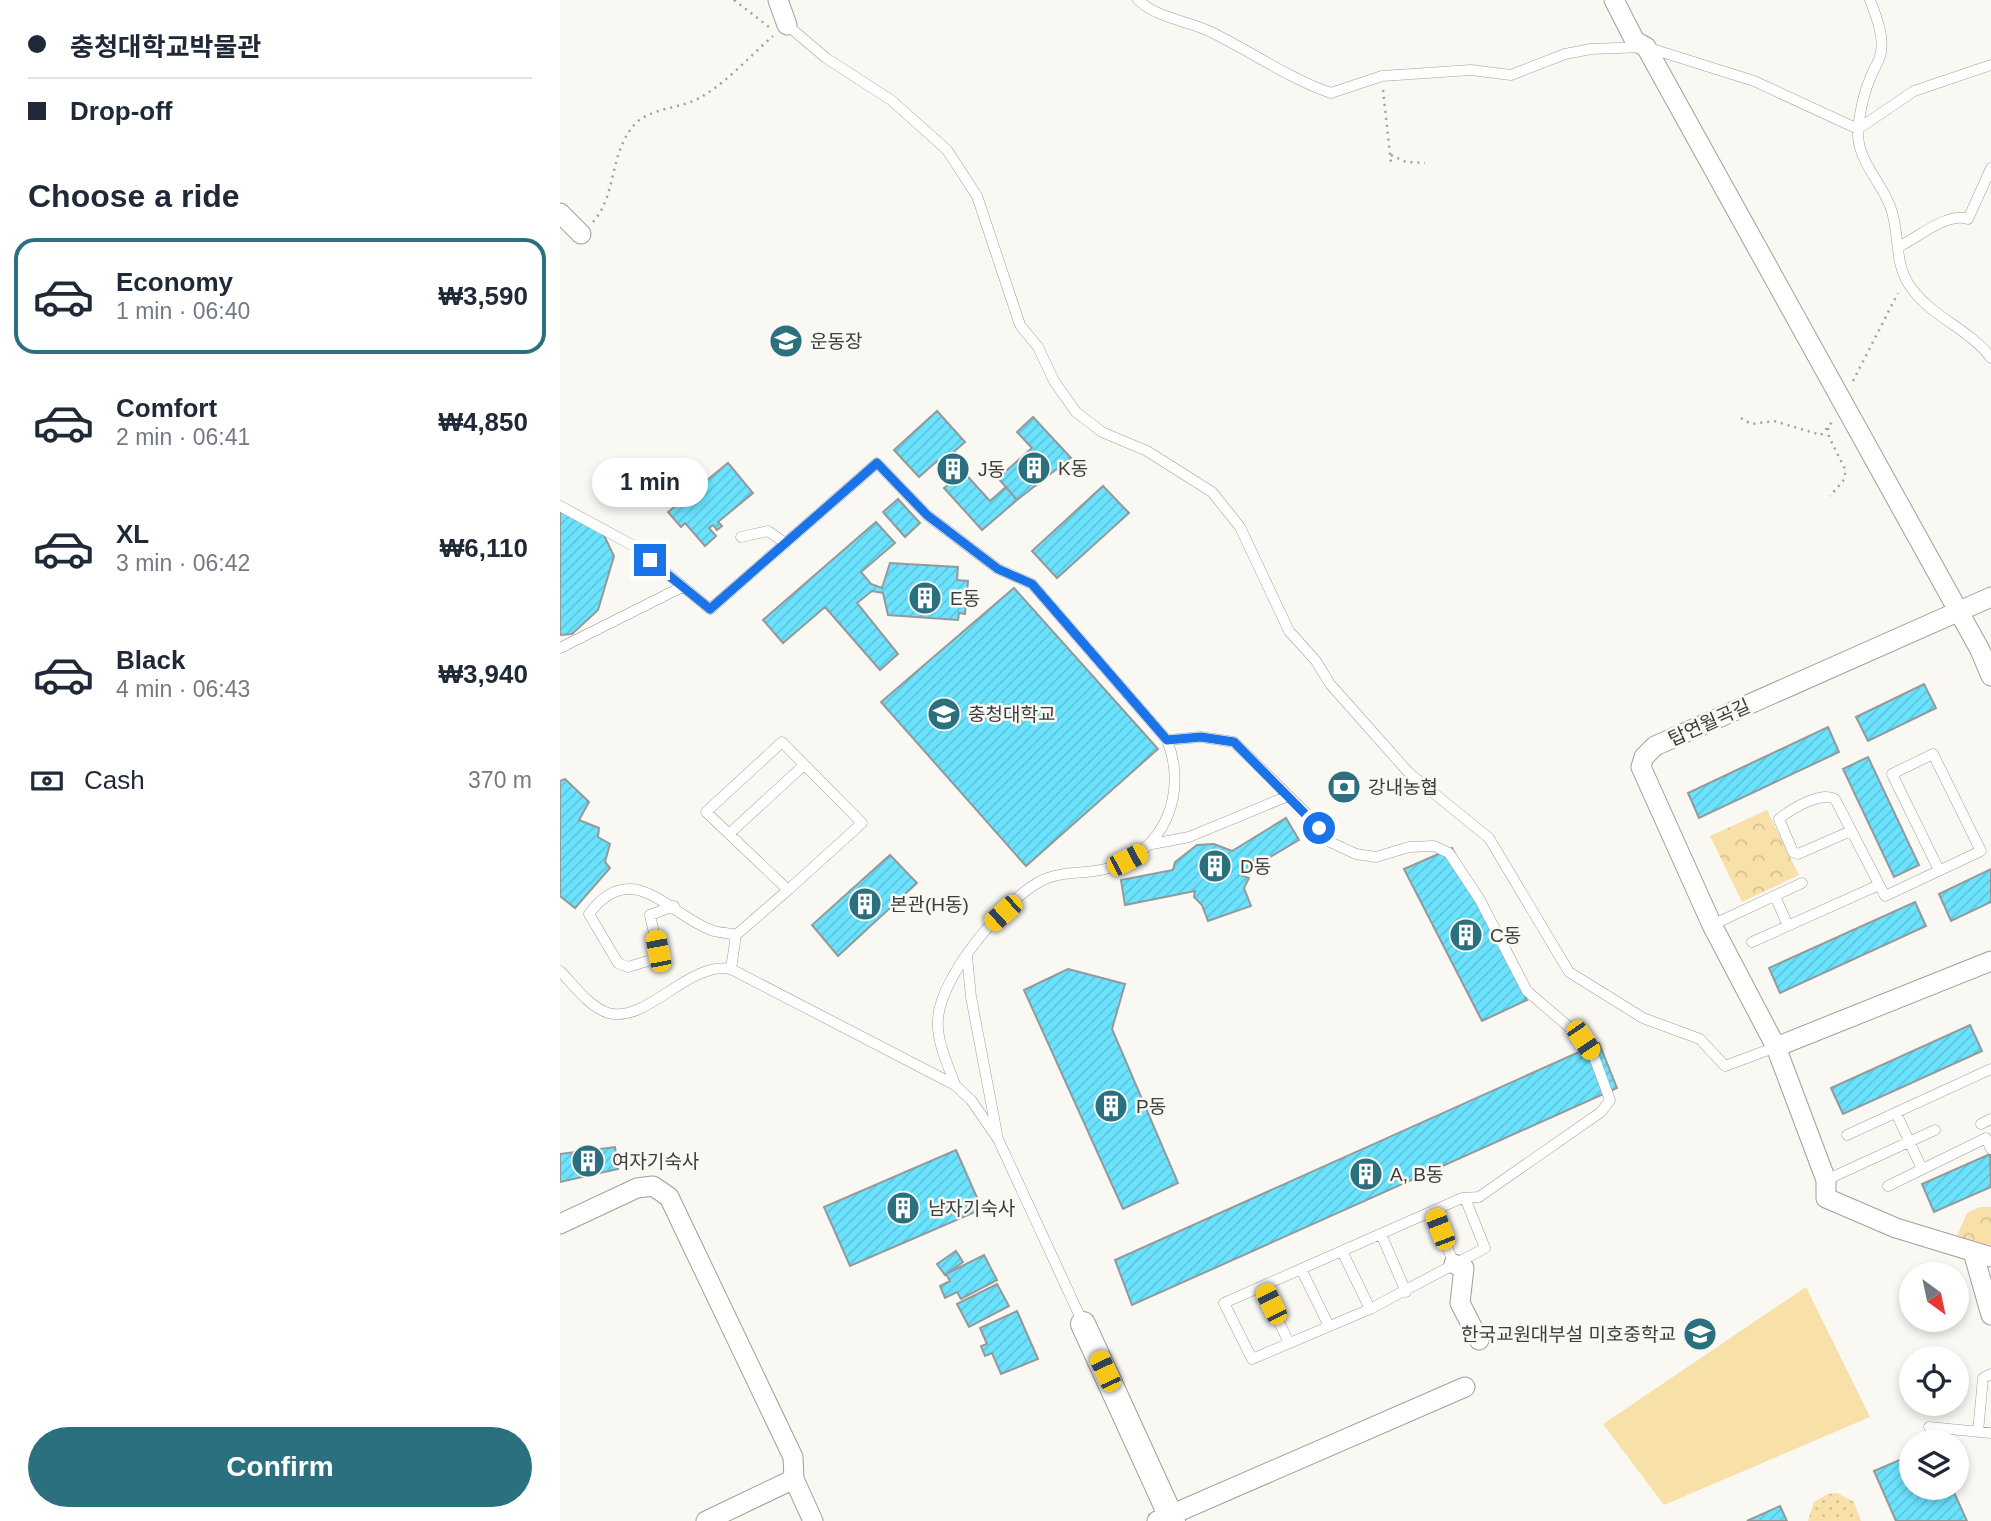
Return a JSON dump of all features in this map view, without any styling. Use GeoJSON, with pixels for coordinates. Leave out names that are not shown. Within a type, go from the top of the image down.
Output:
{"type":"FeatureCollection","features":[{"type":"Feature","properties":{"kind":"street"},"geometry":{"type":"LineString","coordinates":[[778,0],[786,25]]}},
{"type":"Feature","properties":{"kind":"street"},"geometry":{"type":"LineString","coordinates":[[1614,0],[1635,41],[1646,47],[1991,676]]}},
{"type":"Feature","properties":{"kind":"street"},"geometry":{"type":"LineString","coordinates":[[560,213],[581,234]]}},
{"type":"Feature","properties":{"kind":"street","name":"탑연월곡길"},"geometry":{"type":"LineString","coordinates":[[1982,1255],[1896,1228],[1826,1198],[1826,1180],[1776,1047],[1713,925],[1641,767],[1644,757],[1655,746],[1991,597]]}},
{"type":"Feature","properties":{"kind":"street"},"geometry":{"type":"LineString","coordinates":[[1776,1047],[1991,961]]}},
{"type":"Feature","properties":{"kind":"street"},"geometry":{"type":"LineString","coordinates":[[560,1224],[638,1188],[653,1186],[669,1197],[793,1457],[794,1479],[813,1521]]}},
{"type":"Feature","properties":{"kind":"street"},"geometry":{"type":"LineString","coordinates":[[1982,1255],[1991,1315]]}},
{"type":"Feature","properties":{"kind":"street"},"geometry":{"type":"LineString","coordinates":[[1454,1264],[1464,1269],[1460,1303],[1479,1340]]}},
{"type":"Feature","properties":{"kind":"street"},"geometry":{"type":"LineString","coordinates":[[1083,1324],[1167,1519],[1465,1387]]}},
{"type":"Feature","properties":{"kind":"street"},"geometry":{"type":"LineString","coordinates":[[706,1521],[794,1479]]}},
{"type":"Feature","properties":{"kind":"lane"},"geometry":{"type":"LineString","coordinates":[[1138,0],[1152,12],[1212,32],[1264,62],[1331,93],[1381,76],[1471,70],[1511,75],[1565,54],[1591,48],[1646,47],[1754,80],[1858,129]]}},
{"type":"Feature","properties":{"kind":"lane"},"geometry":{"type":"LineString","coordinates":[[1870,0],[1879,27],[1881,51],[1865,94],[1858,129],[1860,152],[1890,206],[1900,246],[1900,260],[1908,283],[1942,318],[1977,340],[1991,358]]}},
{"type":"Feature","properties":{"kind":"lane"},"geometry":{"type":"LineString","coordinates":[[786,25],[826,58],[891,100],[947,150],[977,196],[1020,325],[1038,347],[1054,381],[1076,412],[1102,432],[1147,451],[1212,492],[1240,527],[1289,631],[1316,661],[1330,684],[1409,773],[1489,838],[1569,972],[1643,1018],[1700,1039],[1725,1066],[1776,1047]]}},
{"type":"Feature","properties":{"kind":"lane"},"geometry":{"type":"LineString","coordinates":[[1858,129],[1913,91],[1991,65]]}},
{"type":"Feature","properties":{"kind":"lane"},"geometry":{"type":"LineString","coordinates":[[1900,246],[1949,220],[1968,219],[1991,169]]}},
{"type":"Feature","properties":{"kind":"lane"},"geometry":{"type":"LineString","coordinates":[[560,506],[634,546],[710,609],[877,463],[927,515],[998,569],[1032,584],[1167,740],[1174,759],[1173,800],[1163,827],[1152,844],[1140,853],[1108,868],[1039,881],[983,931],[967,952],[940,1004],[937,1021],[955,1085]]}},
{"type":"Feature","properties":{"kind":"lane"},"geometry":{"type":"LineString","coordinates":[[741,537],[768,531],[785,544]]}},
{"type":"Feature","properties":{"kind":"lane"},"geometry":{"type":"LineString","coordinates":[[560,648],[682,587]]}},
{"type":"Feature","properties":{"kind":"lane"},"geometry":{"type":"LineString","coordinates":[[1167,740],[1201,737],[1234,742],[1289,796],[1330,842],[1356,854],[1376,856],[1409,847],[1434,846],[1449,853],[1480,900],[1527,991],[1583,1040],[1593,1054],[1610,1100],[1601,1112],[1479,1197],[1465,1198],[1433,1211],[1224,1303],[1252,1359],[1289,1341],[1370,1310],[1485,1248],[1465,1198]]}},
{"type":"Feature","properties":{"kind":"lane"},"geometry":{"type":"LineString","coordinates":[[732,969],[736,935],[788,890],[862,823],[782,742],[706,812],[788,890]]}},
{"type":"Feature","properties":{"kind":"lane"},"geometry":{"type":"LineString","coordinates":[[1851,831],[1798,854],[1794,852],[1779,819],[1823,796],[1831,796],[1851,831],[1885,897],[1980,851],[1933,754],[1892,774],[1939,870]]}},
{"type":"Feature","properties":{"kind":"lane"},"geometry":{"type":"LineString","coordinates":[[729,834],[804,765]]}},
{"type":"Feature","properties":{"kind":"lane"},"geometry":{"type":"LineString","coordinates":[[1152,844],[1189,837],[1289,796]]}},
{"type":"Feature","properties":{"kind":"lane"},"geometry":{"type":"LineString","coordinates":[[1713,925],[1802,883]]}},
{"type":"Feature","properties":{"kind":"lane"},"geometry":{"type":"LineString","coordinates":[[1752,942],[1879,884]]}},
{"type":"Feature","properties":{"kind":"lane"},"geometry":{"type":"LineString","coordinates":[[674,906],[650,915],[658,951],[651,960],[628,967],[618,963],[589,914],[600,899],[636,890],[654,894],[674,906],[712,930],[736,935]]}},
{"type":"Feature","properties":{"kind":"lane"},"geometry":{"type":"LineString","coordinates":[[1774,896],[1788,926]]}},
{"type":"Feature","properties":{"kind":"lane"},"geometry":{"type":"LineString","coordinates":[[967,952],[970,993],[998,1139]]}},
{"type":"Feature","properties":{"kind":"lane"},"geometry":{"type":"LineString","coordinates":[[560,971],[577,991],[607,1012],[619,1014],[636,1009],[706,969],[732,969],[955,1085],[971,1100],[998,1139],[1083,1324]]}},
{"type":"Feature","properties":{"kind":"lane"},"geometry":{"type":"LineString","coordinates":[[948,988],[960,985],[970,993]]}},
{"type":"Feature","properties":{"kind":"lane"},"geometry":{"type":"LineString","coordinates":[[1847,1135],[1991,1069]]}},
{"type":"Feature","properties":{"kind":"lane"},"geometry":{"type":"LineString","coordinates":[[1896,1113],[1922,1169]]}},
{"type":"Feature","properties":{"kind":"lane"},"geometry":{"type":"LineString","coordinates":[[1826,1180],[1935,1130]]}},
{"type":"Feature","properties":{"kind":"lane"},"geometry":{"type":"LineString","coordinates":[[1888,1186],[1986,1138],[1991,1149]]}},
{"type":"Feature","properties":{"kind":"lane"},"geometry":{"type":"LineString","coordinates":[[1433,1211],[1454,1264]]}},
{"type":"Feature","properties":{"kind":"lane"},"geometry":{"type":"LineString","coordinates":[[1381,1234],[1406,1292]]}},
{"type":"Feature","properties":{"kind":"lane"},"geometry":{"type":"LineString","coordinates":[[1342,1251],[1370,1310]]}},
{"type":"Feature","properties":{"kind":"lane"},"geometry":{"type":"LineString","coordinates":[[1301,1269],[1329,1326]]}},
{"type":"Feature","properties":{"kind":"lane"},"geometry":{"type":"LineString","coordinates":[[1262,1286],[1289,1341]]}},
{"type":"Feature","properties":{"kind":"lane"},"geometry":{"type":"LineString","coordinates":[[1978,1432],[1983,1378],[1991,1374]]}},
{"type":"Feature","properties":{"kind":"lane"},"geometry":{"type":"LineString","coordinates":[[1929,1427],[1991,1433]]}},
{"type":"Feature","properties":{"kind":"path"},"geometry":{"type":"LineString","coordinates":[[581,234],[602,213],[608,200],[607,192],[620,150],[634,125],[649,115],[702,97],[777,33],[734,0]]}},
{"type":"Feature","properties":{"kind":"path"},"geometry":{"type":"LineString","coordinates":[[1381,76],[1391,163]]}},
{"type":"Feature","properties":{"kind":"path"},"geometry":{"type":"LineString","coordinates":[[1391,155],[1406,162],[1425,163]]}},
{"type":"Feature","properties":{"kind":"path"},"geometry":{"type":"LineString","coordinates":[[1828,428],[1829,437],[1846,471],[1843,481],[1830,496]]}},
{"type":"Feature","properties":{"kind":"green space"},"geometry":{"type":"Polygon","coordinates":[[[1767,810],[1799,875],[1742,902],[1710,836],[1767,810]]]}},
{"type":"Feature","properties":{"kind":"green space"},"geometry":{"type":"Polygon","coordinates":[[[1980,1207],[1991,1207],[1991,1248],[1956,1238],[1967,1213],[1980,1207]]]}},
{"type":"Feature","properties":{"kind":"green space"},"geometry":{"type":"Polygon","coordinates":[[[1806,1287],[1870,1417],[1664,1505],[1603,1424],[1806,1287]]]}},
{"type":"Feature","properties":{"kind":"green space"},"geometry":{"type":"Polygon","coordinates":[[[1837,1493],[1854,1502],[1861,1521],[1808,1521],[1814,1502],[1828,1494],[1837,1493]]]}},
{"type":"Feature","properties":{"kind":"building","name":"J동"},"geometry":{"type":"Polygon","coordinates":[[[937,411],[965,442],[949,456],[990,501],[1006,487],[1017,500],[982,530],[944,488],[954,480],[937,461],[919,477],[894,450],[937,411]]]}},
{"type":"Feature","properties":{"kind":"building","name":"K동"},"geometry":{"type":"Polygon","coordinates":[[[1033,417],[1071,458],[1017,500],[998,478],[1032,448],[1017,432],[1033,417]]]}},
{"type":"Feature","properties":{"kind":"building"},"geometry":{"type":"Polygon","coordinates":[[[728,463],[753,493],[718,522],[722,526],[717,530],[713,525],[709,528],[716,536],[705,546],[685,523],[681,527],[668,512],[728,463]]]}},
{"type":"Feature","properties":{"kind":"building"},"geometry":{"type":"Polygon","coordinates":[[[1103,486],[1129,513],[1057,578],[1032,551],[1103,486]]]}},
{"type":"Feature","properties":{"kind":"building"},"geometry":{"type":"Polygon","coordinates":[[[898,499],[920,523],[905,537],[883,512],[898,499]]]}},
{"type":"Feature","properties":{"kind":"building"},"geometry":{"type":"Polygon","coordinates":[[[560,507],[600,527],[614,556],[598,610],[572,634],[560,635],[560,507]]]}},
{"type":"Feature","properties":{"kind":"building","name":"E동"},"geometry":{"type":"Polygon","coordinates":[[[876,522],[895,543],[861,572],[871,584],[882,588],[890,563],[958,567],[957,580],[968,581],[965,614],[959,613],[958,620],[888,615],[883,593],[872,591],[857,603],[898,654],[880,670],[825,607],[783,643],[763,620],[876,522]]]}},
{"type":"Feature","properties":{"kind":"building"},"geometry":{"type":"Polygon","coordinates":[[[1014,588],[1158,749],[1026,866],[881,702],[1014,588]]]}},
{"type":"Feature","properties":{"kind":"building"},"geometry":{"type":"Polygon","coordinates":[[[1924,684],[1936,708],[1868,741],[1856,717],[1924,684]]]}},
{"type":"Feature","properties":{"kind":"building"},"geometry":{"type":"Polygon","coordinates":[[[1828,727],[1839,752],[1699,818],[1688,793],[1828,727]]]}},
{"type":"Feature","properties":{"kind":"building"},"geometry":{"type":"Polygon","coordinates":[[[1868,757],[1919,865],[1894,877],[1843,769],[1868,757]]]}},
{"type":"Feature","properties":{"kind":"building"},"geometry":{"type":"Polygon","coordinates":[[[565,779],[589,802],[579,820],[599,828],[598,837],[610,844],[605,862],[610,868],[575,908],[560,896],[560,781],[565,779]]]}},
{"type":"Feature","properties":{"kind":"building","name":"D동"},"geometry":{"type":"Polygon","coordinates":[[[1286,818],[1299,840],[1240,875],[1249,878],[1244,888],[1251,906],[1208,921],[1202,905],[1194,897],[1195,891],[1125,905],[1121,880],[1173,870],[1175,862],[1197,845],[1214,844],[1232,851],[1286,818]]]}},
{"type":"Feature","properties":{"kind":"building","name":"C동"},"geometry":{"type":"Polygon","coordinates":[[[1452,848],[1527,1000],[1482,1021],[1404,869],[1452,848]]]}},
{"type":"Feature","properties":{"kind":"building","name":"본관(H동)"},"geometry":{"type":"Polygon","coordinates":[[[890,855],[917,883],[838,956],[812,925],[890,855]]]}},
{"type":"Feature","properties":{"kind":"building"},"geometry":{"type":"Polygon","coordinates":[[[1991,869],[1991,902],[1951,921],[1939,894],[1991,869]]]}},
{"type":"Feature","properties":{"kind":"building"},"geometry":{"type":"Polygon","coordinates":[[[1915,902],[1926,926],[1780,993],[1769,968],[1915,902]]]}},
{"type":"Feature","properties":{"kind":"building","name":"P동"},"geometry":{"type":"Polygon","coordinates":[[[1068,969],[1125,984],[1112,1029],[1178,1183],[1123,1209],[1024,990],[1068,969]]]}},
{"type":"Feature","properties":{"kind":"building"},"geometry":{"type":"Polygon","coordinates":[[[1970,1025],[1982,1051],[1843,1114],[1831,1088],[1970,1025]]]}},
{"type":"Feature","properties":{"kind":"building","name":"A, B동"},"geometry":{"type":"Polygon","coordinates":[[[1599,1043],[1617,1088],[1132,1305],[1115,1260],[1599,1043]]]}},
{"type":"Feature","properties":{"kind":"building","name":"여자기숙사"},"geometry":{"type":"Polygon","coordinates":[[[615,1147],[618,1169],[560,1182],[560,1154],[615,1147]]]}},
{"type":"Feature","properties":{"kind":"building","name":"남자기숙사"},"geometry":{"type":"Polygon","coordinates":[[[956,1150],[982,1209],[850,1266],[824,1207],[956,1150]]]}},
{"type":"Feature","properties":{"kind":"building"},"geometry":{"type":"Polygon","coordinates":[[[1990,1154],[1991,1187],[1934,1212],[1922,1184],[1990,1154]]]}},
{"type":"Feature","properties":{"kind":"building"},"geometry":{"type":"Polygon","coordinates":[[[956,1251],[963,1262],[945,1275],[937,1264],[956,1251]]]}},
{"type":"Feature","properties":{"kind":"building"},"geometry":{"type":"Polygon","coordinates":[[[984,1255],[997,1280],[961,1299],[957,1292],[945,1298],[940,1286],[950,1281],[946,1274],[984,1255]]]}},
{"type":"Feature","properties":{"kind":"building"},"geometry":{"type":"Polygon","coordinates":[[[997,1284],[1009,1306],[969,1327],[957,1304],[997,1284]]]}},
{"type":"Feature","properties":{"kind":"building"},"geometry":{"type":"Polygon","coordinates":[[[1017,1311],[1038,1359],[1001,1374],[992,1353],[985,1356],[981,1346],[987,1344],[980,1328],[1017,1311]]]}},
{"type":"Feature","properties":{"kind":"building"},"geometry":{"type":"Polygon","coordinates":[[[1899,1460],[1899,1500],[1957,1500],[1967,1521],[1896,1521],[1874,1471],[1899,1460]]]}},
{"type":"Feature","properties":{"kind":"building"},"geometry":{"type":"Polygon","coordinates":[[[1780,1506],[1787,1521],[1747,1521],[1780,1506]]]}},
{"type":"Feature","properties":{"kind":"place","name":"운동장"},"geometry":{"type":"Point","coordinates":[786,341]}},
{"type":"Feature","properties":{"kind":"place","name":"K동"},"geometry":{"type":"Point","coordinates":[1034,468]}},
{"type":"Feature","properties":{"kind":"place","name":"J동"},"geometry":{"type":"Point","coordinates":[953,469]}},
{"type":"Feature","properties":{"kind":"place","name":"E동"},"geometry":{"type":"Point","coordinates":[925,598]}},
{"type":"Feature","properties":{"kind":"place","name":"충청대학교"},"geometry":{"type":"Point","coordinates":[944,714]}},
{"type":"Feature","properties":{"kind":"place","name":"강내농협"},"geometry":{"type":"Point","coordinates":[1344,787]}},
{"type":"Feature","properties":{"kind":"place","name":"D동"},"geometry":{"type":"Point","coordinates":[1215,866]}},
{"type":"Feature","properties":{"kind":"place","name":"본관(H동)"},"geometry":{"type":"Point","coordinates":[865,904]}},
{"type":"Feature","properties":{"kind":"place","name":"C동"},"geometry":{"type":"Point","coordinates":[1466,935]}},
{"type":"Feature","properties":{"kind":"place","name":"P동"},"geometry":{"type":"Point","coordinates":[1111,1106]}},
{"type":"Feature","properties":{"kind":"place","name":"여자기숙사"},"geometry":{"type":"Point","coordinates":[588,1161]}},
{"type":"Feature","properties":{"kind":"place","name":"A, B동"},"geometry":{"type":"Point","coordinates":[1366,1174]}},
{"type":"Feature","properties":{"kind":"place","name":"남자기숙사"},"geometry":{"type":"Point","coordinates":[903,1208]}},
{"type":"Feature","properties":{"kind":"place","name":"한국교원대부설 미호중학교"},"geometry":{"type":"Point","coordinates":[1700,1334]}},
{"type":"Feature","properties":{"kind":"route"},"geometry":{"type":"LineString","coordinates":[[650,560],[710,609],[877,463],[927,515],[998,569],[1032,584],[1156,724],[1167,740],[1201,737],[1234,742],[1319,828]]}}]}
